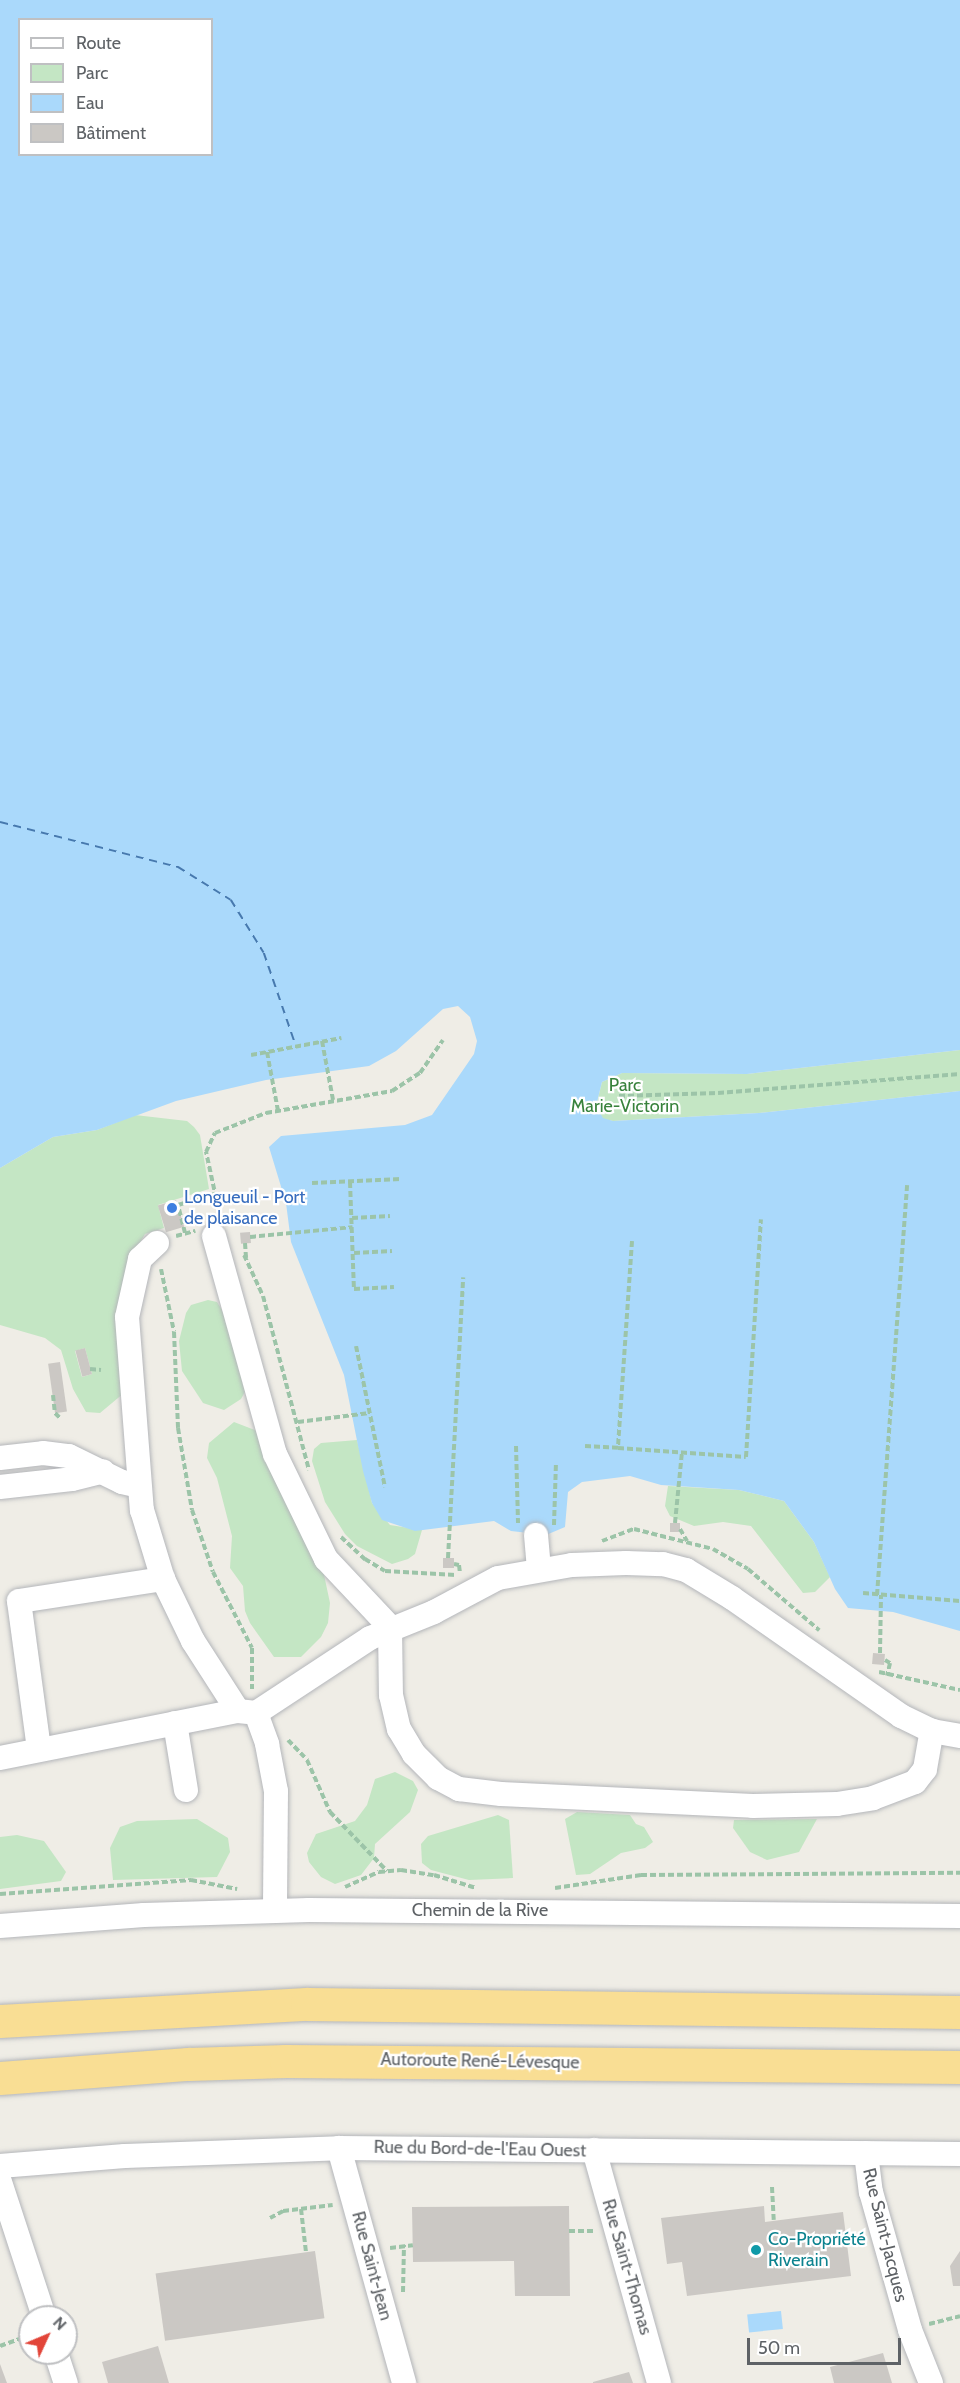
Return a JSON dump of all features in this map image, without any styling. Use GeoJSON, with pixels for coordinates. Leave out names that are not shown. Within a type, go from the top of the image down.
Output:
{"type":"FeatureCollection","features":[{"type":"Feature","properties":{"kind":"highway"},"geometry":{"type":"LineString","coordinates":[[0,2021],[307,2004],[960,2012]]}},
{"type":"Feature","properties":{"kind":"highway","name":"Autoroute René-Lévesque"},"geometry":{"type":"LineString","coordinates":[[0,2078],[188,2064],[297,2061],[960,2067]]}},
{"type":"Feature","properties":{"kind":"street"},"geometry":{"type":"LineString","coordinates":[[219,1233],[275,1454],[326,1559],[390,1627],[391,1695],[399,1729],[424,1766],[459,1789],[753,1806],[849,1803],[892,1792],[915,1782],[925,1769],[932,1731]]}},
{"type":"Feature","properties":{"kind":"street"},"geometry":{"type":"LineString","coordinates":[[158,1251],[140,1259],[127,1317],[139,1486],[148,1535],[163,1579],[193,1641],[248,1706],[271,1758],[291,1791],[293,1822],[274,1860]]}},
{"type":"Feature","properties":{"kind":"street"},"geometry":{"type":"LineString","coordinates":[[0,1458],[54,1453],[139,1486]]}},
{"type":"Feature","properties":{"kind":"street"},"geometry":{"type":"LineString","coordinates":[[0,1486],[72,1479],[103,1471]]}},
{"type":"Feature","properties":{"kind":"street"},"geometry":{"type":"LineString","coordinates":[[536,1530],[539,1570]]}},
{"type":"Feature","properties":{"kind":"street"},"geometry":{"type":"LineString","coordinates":[[0,1758],[248,1706],[390,1627],[425,1616],[498,1578],[539,1570],[651,1563],[686,1570],[732,1598],[901,1716],[932,1731],[960,1736]]}},
{"type":"Feature","properties":{"kind":"street"},"geometry":{"type":"LineString","coordinates":[[39,1749],[19,1601],[163,1579]]}},
{"type":"Feature","properties":{"kind":"street"},"geometry":{"type":"LineString","coordinates":[[175,1723],[186,1790]]}},
{"type":"Feature","properties":{"kind":"street"},"geometry":{"type":"LineString","coordinates":[[271,1758],[260,1793],[261,1822],[274,1860],[276,1911]]}},
{"type":"Feature","properties":{"kind":"street","name":"Chemin de la Rive"},"geometry":{"type":"LineString","coordinates":[[0,1926],[276,1911],[960,1916]]}},
{"type":"Feature","properties":{"kind":"street","name":"Rue du Bord-de-l'Eau Ouest"},"geometry":{"type":"LineString","coordinates":[[0,2166],[125,2156],[339,2148],[960,2154]]}},
{"type":"Feature","properties":{"kind":"street","name":"Rue Saint-Jean"},"geometry":{"type":"LineString","coordinates":[[339,2148],[404,2383]]}},
{"type":"Feature","properties":{"kind":"street","name":"Rue Saint-Thomas"},"geometry":{"type":"LineString","coordinates":[[594,2150],[659,2383]]}},
{"type":"Feature","properties":{"kind":"street","name":"Rue Saint-Jacques"},"geometry":{"type":"LineString","coordinates":[[866,2153],[871,2192],[910,2330],[931,2383]]}},
{"type":"Feature","properties":{"kind":"street"},"geometry":{"type":"LineString","coordinates":[[0,2182],[40,2305]]}},
{"type":"Feature","properties":{"kind":"street"},"geometry":{"type":"LineString","coordinates":[[60,2365],[66,2383]]}},
{"type":"Feature","properties":{"kind":"path"},"geometry":{"type":"LineString","coordinates":[[251,1055],[341,1038]]}},
{"type":"Feature","properties":{"kind":"path"},"geometry":{"type":"LineString","coordinates":[[246,1258],[219,1233],[215,1194],[206,1152],[210,1138],[232,1125],[278,1111],[400,1088],[427,1066],[443,1040]]}},
{"type":"Feature","properties":{"kind":"path"},"geometry":{"type":"LineString","coordinates":[[322,1041],[333,1100]]}},
{"type":"Feature","properties":{"kind":"path"},"geometry":{"type":"LineString","coordinates":[[267,1052],[278,1111]]}},
{"type":"Feature","properties":{"kind":"path"},"geometry":{"type":"LineString","coordinates":[[619,1096],[718,1093],[960,1074]]}},
{"type":"Feature","properties":{"kind":"path"},"geometry":{"type":"LineString","coordinates":[[312,1183],[401,1179]]}},
{"type":"Feature","properties":{"kind":"path"},"geometry":{"type":"LineString","coordinates":[[350,1182],[354,1289],[394,1287]]}},
{"type":"Feature","properties":{"kind":"path"},"geometry":{"type":"LineString","coordinates":[[880,1653],[879,1595],[907,1185]]}},
{"type":"Feature","properties":{"kind":"path"},"geometry":{"type":"LineString","coordinates":[[215,1194],[178,1205],[185,1233],[219,1233]]}},
{"type":"Feature","properties":{"kind":"path"},"geometry":{"type":"LineString","coordinates":[[352,1218],[390,1216]]}},
{"type":"Feature","properties":{"kind":"path"},"geometry":{"type":"LineString","coordinates":[[585,1446],[746,1457],[761,1219]]}},
{"type":"Feature","properties":{"kind":"path"},"geometry":{"type":"LineString","coordinates":[[250,1237],[352,1227]]}},
{"type":"Feature","properties":{"kind":"path"},"geometry":{"type":"LineString","coordinates":[[618,1448],[632,1241]]}},
{"type":"Feature","properties":{"kind":"path"},"geometry":{"type":"LineString","coordinates":[[245,1243],[246,1258],[263,1296],[312,1477]]}},
{"type":"Feature","properties":{"kind":"path"},"geometry":{"type":"LineString","coordinates":[[158,1251],[174,1332],[178,1428],[192,1510],[213,1572],[252,1648],[248,1706]]}},
{"type":"Feature","properties":{"kind":"path"},"geometry":{"type":"LineString","coordinates":[[353,1253],[392,1251]]}},
{"type":"Feature","properties":{"kind":"path"},"geometry":{"type":"LineString","coordinates":[[448,1558],[463,1277]]}},
{"type":"Feature","properties":{"kind":"path"},"geometry":{"type":"LineString","coordinates":[[356,1346],[385,1487]]}},
{"type":"Feature","properties":{"kind":"path"},"geometry":{"type":"LineString","coordinates":[[90,1369],[101,1370]]}},
{"type":"Feature","properties":{"kind":"path"},"geometry":{"type":"LineString","coordinates":[[53,1395],[55,1413],[61,1419]]}},
{"type":"Feature","properties":{"kind":"path"},"geometry":{"type":"LineString","coordinates":[[297,1422],[369,1413]]}},
{"type":"Feature","properties":{"kind":"path"},"geometry":{"type":"LineString","coordinates":[[516,1446],[536,1530]]}},
{"type":"Feature","properties":{"kind":"path"},"geometry":{"type":"LineString","coordinates":[[675,1523],[682,1452]]}},
{"type":"Feature","properties":{"kind":"path"},"geometry":{"type":"LineString","coordinates":[[536,1530],[556,1462]]}},
{"type":"Feature","properties":{"kind":"path"},"geometry":{"type":"LineString","coordinates":[[680,1529],[687,1541]]}},
{"type":"Feature","properties":{"kind":"path"},"geometry":{"type":"LineString","coordinates":[[337,1531],[365,1559],[386,1571],[442,1575]]}},
{"type":"Feature","properties":{"kind":"path"},"geometry":{"type":"LineString","coordinates":[[454,1564],[459,1565],[461,1575]]}},
{"type":"Feature","properties":{"kind":"path"},"geometry":{"type":"LineString","coordinates":[[863,1593],[960,1601]]}},
{"type":"Feature","properties":{"kind":"path"},"geometry":{"type":"LineString","coordinates":[[885,1660],[890,1663],[888,1675]]}},
{"type":"Feature","properties":{"kind":"path"},"geometry":{"type":"LineString","coordinates":[[282,1734],[307,1760],[339,1824],[373,1852],[387,1870]]}},
{"type":"Feature","properties":{"kind":"path","name":"Chemin de la Rive"},"geometry":{"type":"LineString","coordinates":[[342,1889],[387,1870],[424,1872],[482,1890]]}},
{"type":"Feature","properties":{"kind":"path","name":"Chemin de la Rive"},"geometry":{"type":"LineString","coordinates":[[548,1888],[641,1875],[960,1873]]}},
{"type":"Feature","properties":{"kind":"path"},"geometry":{"type":"LineString","coordinates":[[0,1894],[191,1880],[212,1881],[245,1892]]}},
{"type":"Feature","properties":{"kind":"path"},"geometry":{"type":"LineString","coordinates":[[772,2187],[774,2220]]}},
{"type":"Feature","properties":{"kind":"path"},"geometry":{"type":"LineString","coordinates":[[270,2218],[301,2209],[354,2202]]}},
{"type":"Feature","properties":{"kind":"path"},"geometry":{"type":"LineString","coordinates":[[301,2209],[306,2252]]}},
{"type":"Feature","properties":{"kind":"path"},"geometry":{"type":"LineString","coordinates":[[403,2303],[404,2245]]}},
{"type":"Feature","properties":{"kind":"path"},"geometry":{"type":"LineString","coordinates":[[910,2330],[960,2316]]}},
{"type":"Feature","properties":{"kind":"path"},"geometry":{"type":"LineString","coordinates":[[0,2346],[18,2339]]}},
{"type":"Feature","properties":{"kind":"green space","name":"Parc Marie-Victorin"},"geometry":{"type":"Polygon","coordinates":[[[960,1050],[960,1091],[759,1113],[613,1121],[603,1119],[596,1106],[602,1082],[622,1073],[747,1074],[960,1050]]]}},
{"type":"Feature","properties":{"kind":"green space"},"geometry":{"type":"Polygon","coordinates":[[[135,1115],[187,1121],[200,1135],[209,1189],[158,1205],[164,1228],[145,1234],[126,1266],[124,1393],[100,1413],[86,1412],[73,1389],[61,1350],[45,1338],[0,1325],[0,1168],[53,1137],[97,1130],[135,1115]],[[85,1348],[75,1351],[82,1377],[92,1374],[85,1348]]]}},
{"type":"Feature","properties":{"kind":"green space"},"geometry":{"type":"Polygon","coordinates":[[[208,1300],[217,1302],[232,1326],[246,1390],[241,1399],[224,1410],[203,1403],[182,1371],[179,1341],[186,1313],[191,1305],[208,1300]]]}},
{"type":"Feature","properties":{"kind":"green space"},"geometry":{"type":"Polygon","coordinates":[[[234,1422],[257,1431],[323,1570],[330,1603],[328,1623],[321,1637],[301,1657],[274,1657],[250,1623],[245,1611],[243,1586],[230,1568],[232,1536],[217,1478],[207,1458],[209,1443],[234,1422]]]}},
{"type":"Feature","properties":{"kind":"green space"},"geometry":{"type":"Polygon","coordinates":[[[357,1440],[372,1503],[390,1525],[422,1530],[415,1554],[408,1559],[392,1564],[357,1546],[345,1534],[325,1502],[312,1461],[314,1449],[321,1443],[357,1440]]]}},
{"type":"Feature","properties":{"kind":"green space"},"geometry":{"type":"Polygon","coordinates":[[[668,1486],[739,1490],[784,1501],[814,1542],[830,1577],[815,1592],[803,1593],[751,1526],[723,1522],[694,1526],[670,1516],[665,1506],[668,1486]]]}},
{"type":"Feature","properties":{"kind":"green space"},"geometry":{"type":"Polygon","coordinates":[[[395,1772],[413,1781],[418,1790],[410,1812],[375,1844],[374,1858],[361,1875],[335,1884],[321,1877],[309,1862],[307,1853],[316,1834],[355,1821],[367,1805],[375,1779],[395,1772]]]}},
{"type":"Feature","properties":{"kind":"green space"},"geometry":{"type":"Polygon","coordinates":[[[577,1812],[630,1815],[636,1824],[644,1827],[653,1842],[645,1848],[621,1853],[590,1874],[576,1875],[565,1819],[577,1812]]]}},
{"type":"Feature","properties":{"kind":"green space"},"geometry":{"type":"Polygon","coordinates":[[[498,1815],[509,1820],[513,1878],[469,1880],[431,1870],[422,1863],[421,1844],[428,1836],[498,1815]]]}},
{"type":"Feature","properties":{"kind":"green space"},"geometry":{"type":"Polygon","coordinates":[[[197,1819],[228,1838],[230,1852],[217,1877],[113,1880],[110,1848],[120,1827],[137,1821],[197,1819]]]}},
{"type":"Feature","properties":{"kind":"green space"},"geometry":{"type":"Polygon","coordinates":[[[817,1819],[799,1852],[767,1860],[750,1852],[733,1828],[734,1820],[817,1819]]]}},
{"type":"Feature","properties":{"kind":"green space"},"geometry":{"type":"Polygon","coordinates":[[[17,1835],[44,1841],[66,1872],[61,1881],[0,1889],[0,1837],[17,1835]]]}},
{"type":"Feature","properties":{"kind":"water"},"geometry":{"type":"Polygon","coordinates":[[[0,0],[960,0],[960,1050],[747,1074],[622,1073],[602,1082],[596,1106],[603,1118],[613,1121],[759,1113],[960,1091],[960,1631],[893,1612],[848,1608],[835,1589],[814,1542],[784,1501],[739,1490],[661,1485],[630,1476],[582,1482],[568,1492],[565,1527],[546,1535],[511,1531],[494,1521],[415,1531],[382,1520],[372,1503],[363,1471],[344,1375],[291,1242],[286,1203],[269,1147],[281,1136],[405,1125],[432,1115],[474,1054],[477,1041],[470,1017],[458,1006],[443,1009],[396,1051],[369,1066],[266,1080],[176,1101],[97,1130],[53,1137],[0,1168],[0,0]]]}},
{"type":"Feature","properties":{"kind":"water"},"geometry":{"type":"Polygon","coordinates":[[[781,2311],[783,2329],[749,2332],[747,2315],[781,2311]]]}},
{"type":"Feature","properties":{"kind":"building"},"geometry":{"type":"Polygon","coordinates":[[[176,1200],[184,1227],[166,1232],[158,1206],[176,1200]]]}},
{"type":"Feature","properties":{"kind":"building"},"geometry":{"type":"Polygon","coordinates":[[[250,1232],[251,1243],[241,1244],[240,1233],[250,1232]]]}},
{"type":"Feature","properties":{"kind":"building"},"geometry":{"type":"Polygon","coordinates":[[[85,1348],[92,1374],[82,1377],[75,1351],[85,1348]]]}},
{"type":"Feature","properties":{"kind":"building"},"geometry":{"type":"Polygon","coordinates":[[[60,1362],[67,1412],[55,1413],[48,1364],[60,1362]]]}},
{"type":"Feature","properties":{"kind":"building"},"geometry":{"type":"Polygon","coordinates":[[[670,1523],[680,1523],[680,1532],[670,1532],[670,1523]]]}},
{"type":"Feature","properties":{"kind":"building"},"geometry":{"type":"Polygon","coordinates":[[[443,1558],[454,1558],[454,1568],[443,1568],[443,1558]]]}},
{"type":"Feature","properties":{"kind":"building"},"geometry":{"type":"Polygon","coordinates":[[[873,1653],[885,1654],[884,1665],[872,1664],[873,1653]]]}},
{"type":"Feature","properties":{"kind":"building"},"geometry":{"type":"Polygon","coordinates":[[[569,2206],[570,2296],[515,2296],[514,2261],[413,2262],[412,2207],[569,2206]]]}},
{"type":"Feature","properties":{"kind":"building","name":"Co-Propriété Riverain"},"geometry":{"type":"Polygon","coordinates":[[[764,2206],[765,2222],[843,2212],[851,2276],[687,2296],[682,2262],[667,2264],[661,2218],[764,2206]]]}},
{"type":"Feature","properties":{"kind":"building"},"geometry":{"type":"Polygon","coordinates":[[[315,2251],[324,2318],[165,2341],[156,2273],[315,2251]]]}},
{"type":"Feature","properties":{"kind":"building"},"geometry":{"type":"Polygon","coordinates":[[[960,2251],[960,2286],[953,2286],[950,2266],[960,2251]]]}},
{"type":"Feature","properties":{"kind":"building"},"geometry":{"type":"Polygon","coordinates":[[[158,2346],[169,2383],[108,2383],[102,2362],[158,2346]]]}},
{"type":"Feature","properties":{"kind":"building"},"geometry":{"type":"Polygon","coordinates":[[[883,2353],[892,2383],[834,2383],[830,2367],[883,2353]]]}},
{"type":"Feature","properties":{"kind":"building"},"geometry":{"type":"Polygon","coordinates":[[[0,2364],[7,2383],[0,2383],[0,2364]]]}},
{"type":"Feature","properties":{"kind":"building"},"geometry":{"type":"Polygon","coordinates":[[[629,2372],[633,2383],[593,2383],[593,2382],[629,2372]]]}},
{"type":"Feature","properties":{"kind":"ferry route"},"geometry":{"type":"LineString","coordinates":[[0,822],[178,867],[231,900],[264,953],[296,1046]]}},
{"type":"Feature","properties":{"kind":"place","name":"Longueuil - Port de plaisance"},"geometry":{"type":"Point","coordinates":[172,1208]}},
{"type":"Feature","properties":{"kind":"place","name":"Co-Propriété Riverain"},"geometry":{"type":"Point","coordinates":[756,2250]}}]}
